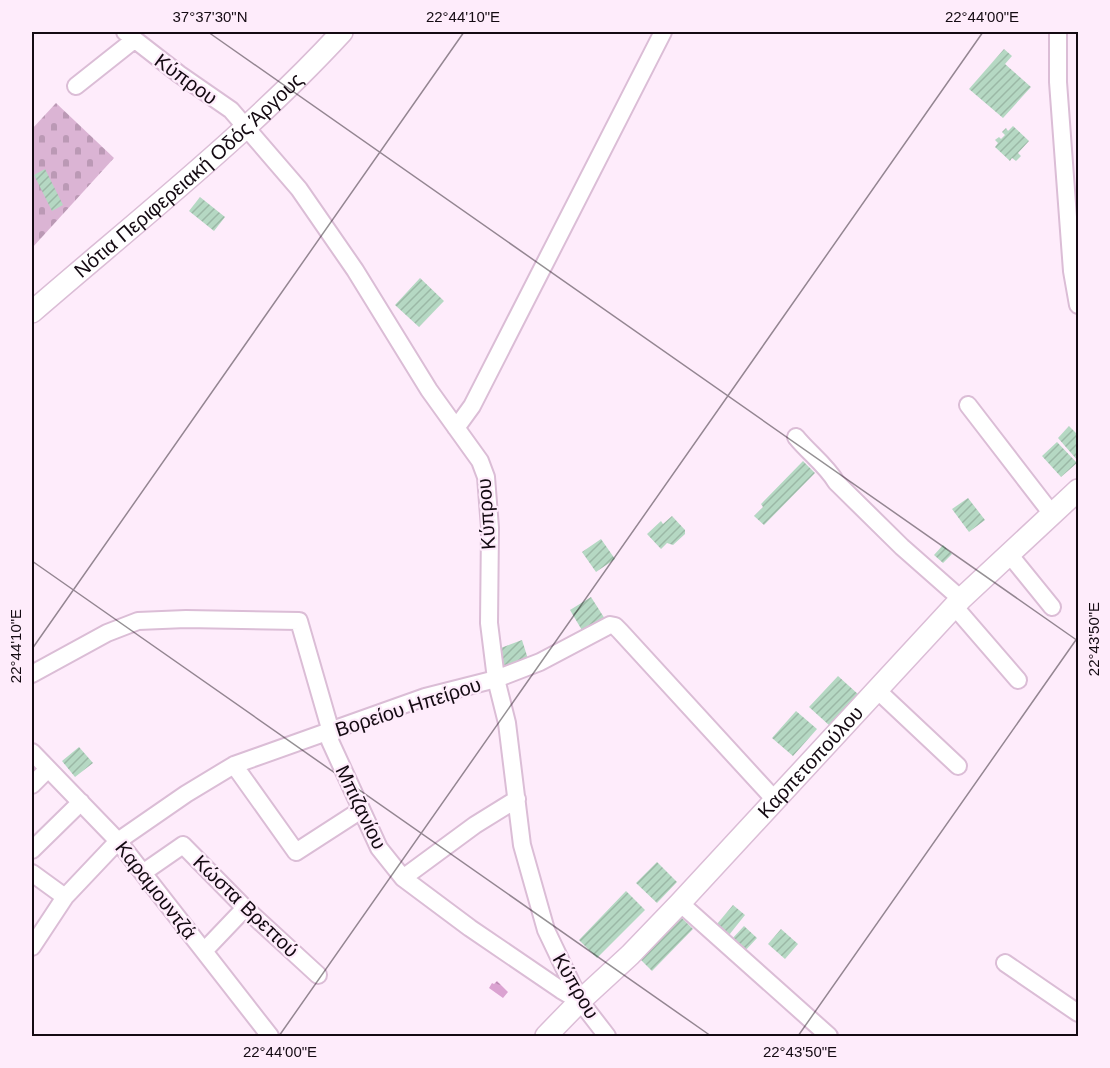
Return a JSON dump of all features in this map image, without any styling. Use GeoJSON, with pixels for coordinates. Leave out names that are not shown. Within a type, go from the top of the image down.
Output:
{"type":"FeatureCollection","features":[{"type":"Feature","properties":{"kind":"main road","name":"Νότια Περιφερειακή Οδός Άργους"},"geometry":{"type":"LineString","coordinates":[[32,312],[246,126],[342,32]]}},
{"type":"Feature","properties":{"kind":"main road","name":"Καρπετοπούλου"},"geometry":{"type":"LineString","coordinates":[[546,1036],[680,903],[957,602],[1078,490]]}},
{"type":"Feature","properties":{"kind":"street"},"geometry":{"type":"LineString","coordinates":[[456,428],[472,406],[663,32]]}},
{"type":"Feature","properties":{"kind":"street"},"geometry":{"type":"LineString","coordinates":[[1058,32],[1058,82],[1072,271],[1078,305]]}},
{"type":"Feature","properties":{"kind":"street","name":"Κύπρου"},"geometry":{"type":"LineString","coordinates":[[130,36],[231,110],[299,189],[355,270],[429,390],[480,461],[486,477],[490,528],[489,623],[496,679],[507,723],[522,845],[546,930],[580,1001],[607,1036]]}},
{"type":"Feature","properties":{"kind":"street"},"geometry":{"type":"LineString","coordinates":[[76,86],[130,36]]}},
{"type":"Feature","properties":{"kind":"street"},"geometry":{"type":"LineString","coordinates":[[968,405],[1052,514]]}},
{"type":"Feature","properties":{"kind":"street"},"geometry":{"type":"LineString","coordinates":[[796,437],[810,455],[957,602],[1018,680]]}},
{"type":"Feature","properties":{"kind":"street"},"geometry":{"type":"LineString","coordinates":[[1009,554],[1052,607]]}},
{"type":"Feature","properties":{"kind":"street","name":"Μπιζανίου"},"geometry":{"type":"LineString","coordinates":[[32,674],[107,633],[138,621],[186,619],[299,621],[332,732],[330,741],[379,848],[403,878],[470,928],[580,1001]]}},
{"type":"Feature","properties":{"kind":"street","name":"Βορείου Ηπείρου"},"geometry":{"type":"LineString","coordinates":[[32,946],[65,897],[118,841],[186,794],[234,765],[425,697],[496,679],[540,662],[610,625],[615,626],[775,800]]}},
{"type":"Feature","properties":{"kind":"street"},"geometry":{"type":"LineString","coordinates":[[876,689],[958,766]]}},
{"type":"Feature","properties":{"kind":"street","name":"Καραμουντζά"},"geometry":{"type":"LineString","coordinates":[[32,752],[118,841],[144,872],[270,1036]]}},
{"type":"Feature","properties":{"kind":"street"},"geometry":{"type":"LineString","coordinates":[[234,765],[296,852],[361,810]]}},
{"type":"Feature","properties":{"kind":"street"},"geometry":{"type":"LineString","coordinates":[[32,786],[48,769]]}},
{"type":"Feature","properties":{"kind":"street"},"geometry":{"type":"LineString","coordinates":[[403,878],[475,825],[517,799]]}},
{"type":"Feature","properties":{"kind":"street"},"geometry":{"type":"LineString","coordinates":[[32,850],[81,802]]}},
{"type":"Feature","properties":{"kind":"street","name":"Κώστα Βρεττού"},"geometry":{"type":"LineString","coordinates":[[144,872],[183,845],[245,908],[318,975]]}},
{"type":"Feature","properties":{"kind":"street"},"geometry":{"type":"LineString","coordinates":[[32,873],[65,897]]}},
{"type":"Feature","properties":{"kind":"street"},"geometry":{"type":"LineString","coordinates":[[680,903],[829,1036]]}},
{"type":"Feature","properties":{"kind":"street"},"geometry":{"type":"LineString","coordinates":[[204,951],[245,908]]}},
{"type":"Feature","properties":{"kind":"street"},"geometry":{"type":"LineString","coordinates":[[1005,963],[1078,1013]]}},
{"type":"Feature","properties":{"kind":"green space"},"geometry":{"type":"Polygon","coordinates":[[[56,103],[114,158],[32,248],[32,129],[56,103]]]}},
{"type":"Feature","properties":{"kind":"water"},"geometry":{"type":"Polygon","coordinates":[[[497,981],[508,992],[503,998],[489,988],[497,981]]]}},
{"type":"Feature","properties":{"kind":"building"},"geometry":{"type":"Polygon","coordinates":[[[1004,49],[1012,56],[1005,64],[1031,87],[1003,118],[969,89],[1004,49]]]}},
{"type":"Feature","properties":{"kind":"building"},"geometry":{"type":"Polygon","coordinates":[[[1013,126],[1029,141],[1018,153],[1021,156],[1016,161],[1012,158],[1010,161],[995,147],[998,143],[995,140],[999,137],[1001,139],[1005,135],[1002,132],[1006,128],[1008,131],[1013,126]]]}},
{"type":"Feature","properties":{"kind":"building"},"geometry":{"type":"Polygon","coordinates":[[[45,169],[63,205],[52,211],[34,175],[45,169]]]}},
{"type":"Feature","properties":{"kind":"building"},"geometry":{"type":"Polygon","coordinates":[[[200,197],[225,217],[214,231],[189,211],[200,197]]]}},
{"type":"Feature","properties":{"kind":"building"},"geometry":{"type":"Polygon","coordinates":[[[420,278],[444,301],[419,327],[395,305],[420,278]]]}},
{"type":"Feature","properties":{"kind":"building"},"geometry":{"type":"Polygon","coordinates":[[[1069,426],[1076,433],[1078,431],[1078,461],[1058,438],[1069,426]]]}},
{"type":"Feature","properties":{"kind":"building"},"geometry":{"type":"Polygon","coordinates":[[[1057,442],[1077,463],[1061,477],[1042,456],[1057,442]]]}},
{"type":"Feature","properties":{"kind":"building"},"geometry":{"type":"Polygon","coordinates":[[[803,461],[815,473],[764,525],[754,516],[763,507],[761,504],[803,461]]]}},
{"type":"Feature","properties":{"kind":"building"},"geometry":{"type":"Polygon","coordinates":[[[968,498],[985,520],[969,532],[952,509],[968,498]]]}},
{"type":"Feature","properties":{"kind":"building"},"geometry":{"type":"Polygon","coordinates":[[[672,516],[685,530],[685,534],[673,545],[667,543],[661,549],[647,534],[661,521],[663,524],[672,516]]]}},
{"type":"Feature","properties":{"kind":"building"},"geometry":{"type":"Polygon","coordinates":[[[601,539],[615,559],[596,572],[582,552],[601,539]]]}},
{"type":"Feature","properties":{"kind":"building"},"geometry":{"type":"Polygon","coordinates":[[[943,545],[952,554],[943,563],[934,555],[943,545]]]}},
{"type":"Feature","properties":{"kind":"building"},"geometry":{"type":"Polygon","coordinates":[[[591,597],[605,619],[583,632],[570,610],[591,597]]]}},
{"type":"Feature","properties":{"kind":"building"},"geometry":{"type":"Polygon","coordinates":[[[522,640],[528,659],[505,667],[498,649],[522,640]]]}},
{"type":"Feature","properties":{"kind":"building"},"geometry":{"type":"Polygon","coordinates":[[[838,676],[859,695],[830,726],[809,707],[838,676]]]}},
{"type":"Feature","properties":{"kind":"building"},"geometry":{"type":"Polygon","coordinates":[[[796,711],[817,729],[793,756],[772,738],[796,711]]]}},
{"type":"Feature","properties":{"kind":"building"},"geometry":{"type":"Polygon","coordinates":[[[79,747],[93,763],[75,777],[62,761],[79,747]]]}},
{"type":"Feature","properties":{"kind":"building"},"geometry":{"type":"Polygon","coordinates":[[[657,862],[677,882],[657,903],[636,883],[657,862]]]}},
{"type":"Feature","properties":{"kind":"building"},"geometry":{"type":"Polygon","coordinates":[[[626,891],[645,910],[597,958],[579,940],[626,891]]]}},
{"type":"Feature","properties":{"kind":"building"},"geometry":{"type":"Polygon","coordinates":[[[733,905],[745,915],[729,935],[717,924],[733,905]]]}},
{"type":"Feature","properties":{"kind":"building"},"geometry":{"type":"Polygon","coordinates":[[[674,910],[693,929],[652,971],[633,952],[674,910]]]}},
{"type":"Feature","properties":{"kind":"building"},"geometry":{"type":"Polygon","coordinates":[[[744,926],[757,938],[744,952],[731,940],[744,926]]]}},
{"type":"Feature","properties":{"kind":"building"},"geometry":{"type":"Polygon","coordinates":[[[781,929],[798,944],[785,959],[768,944],[781,929]]]}}]}
